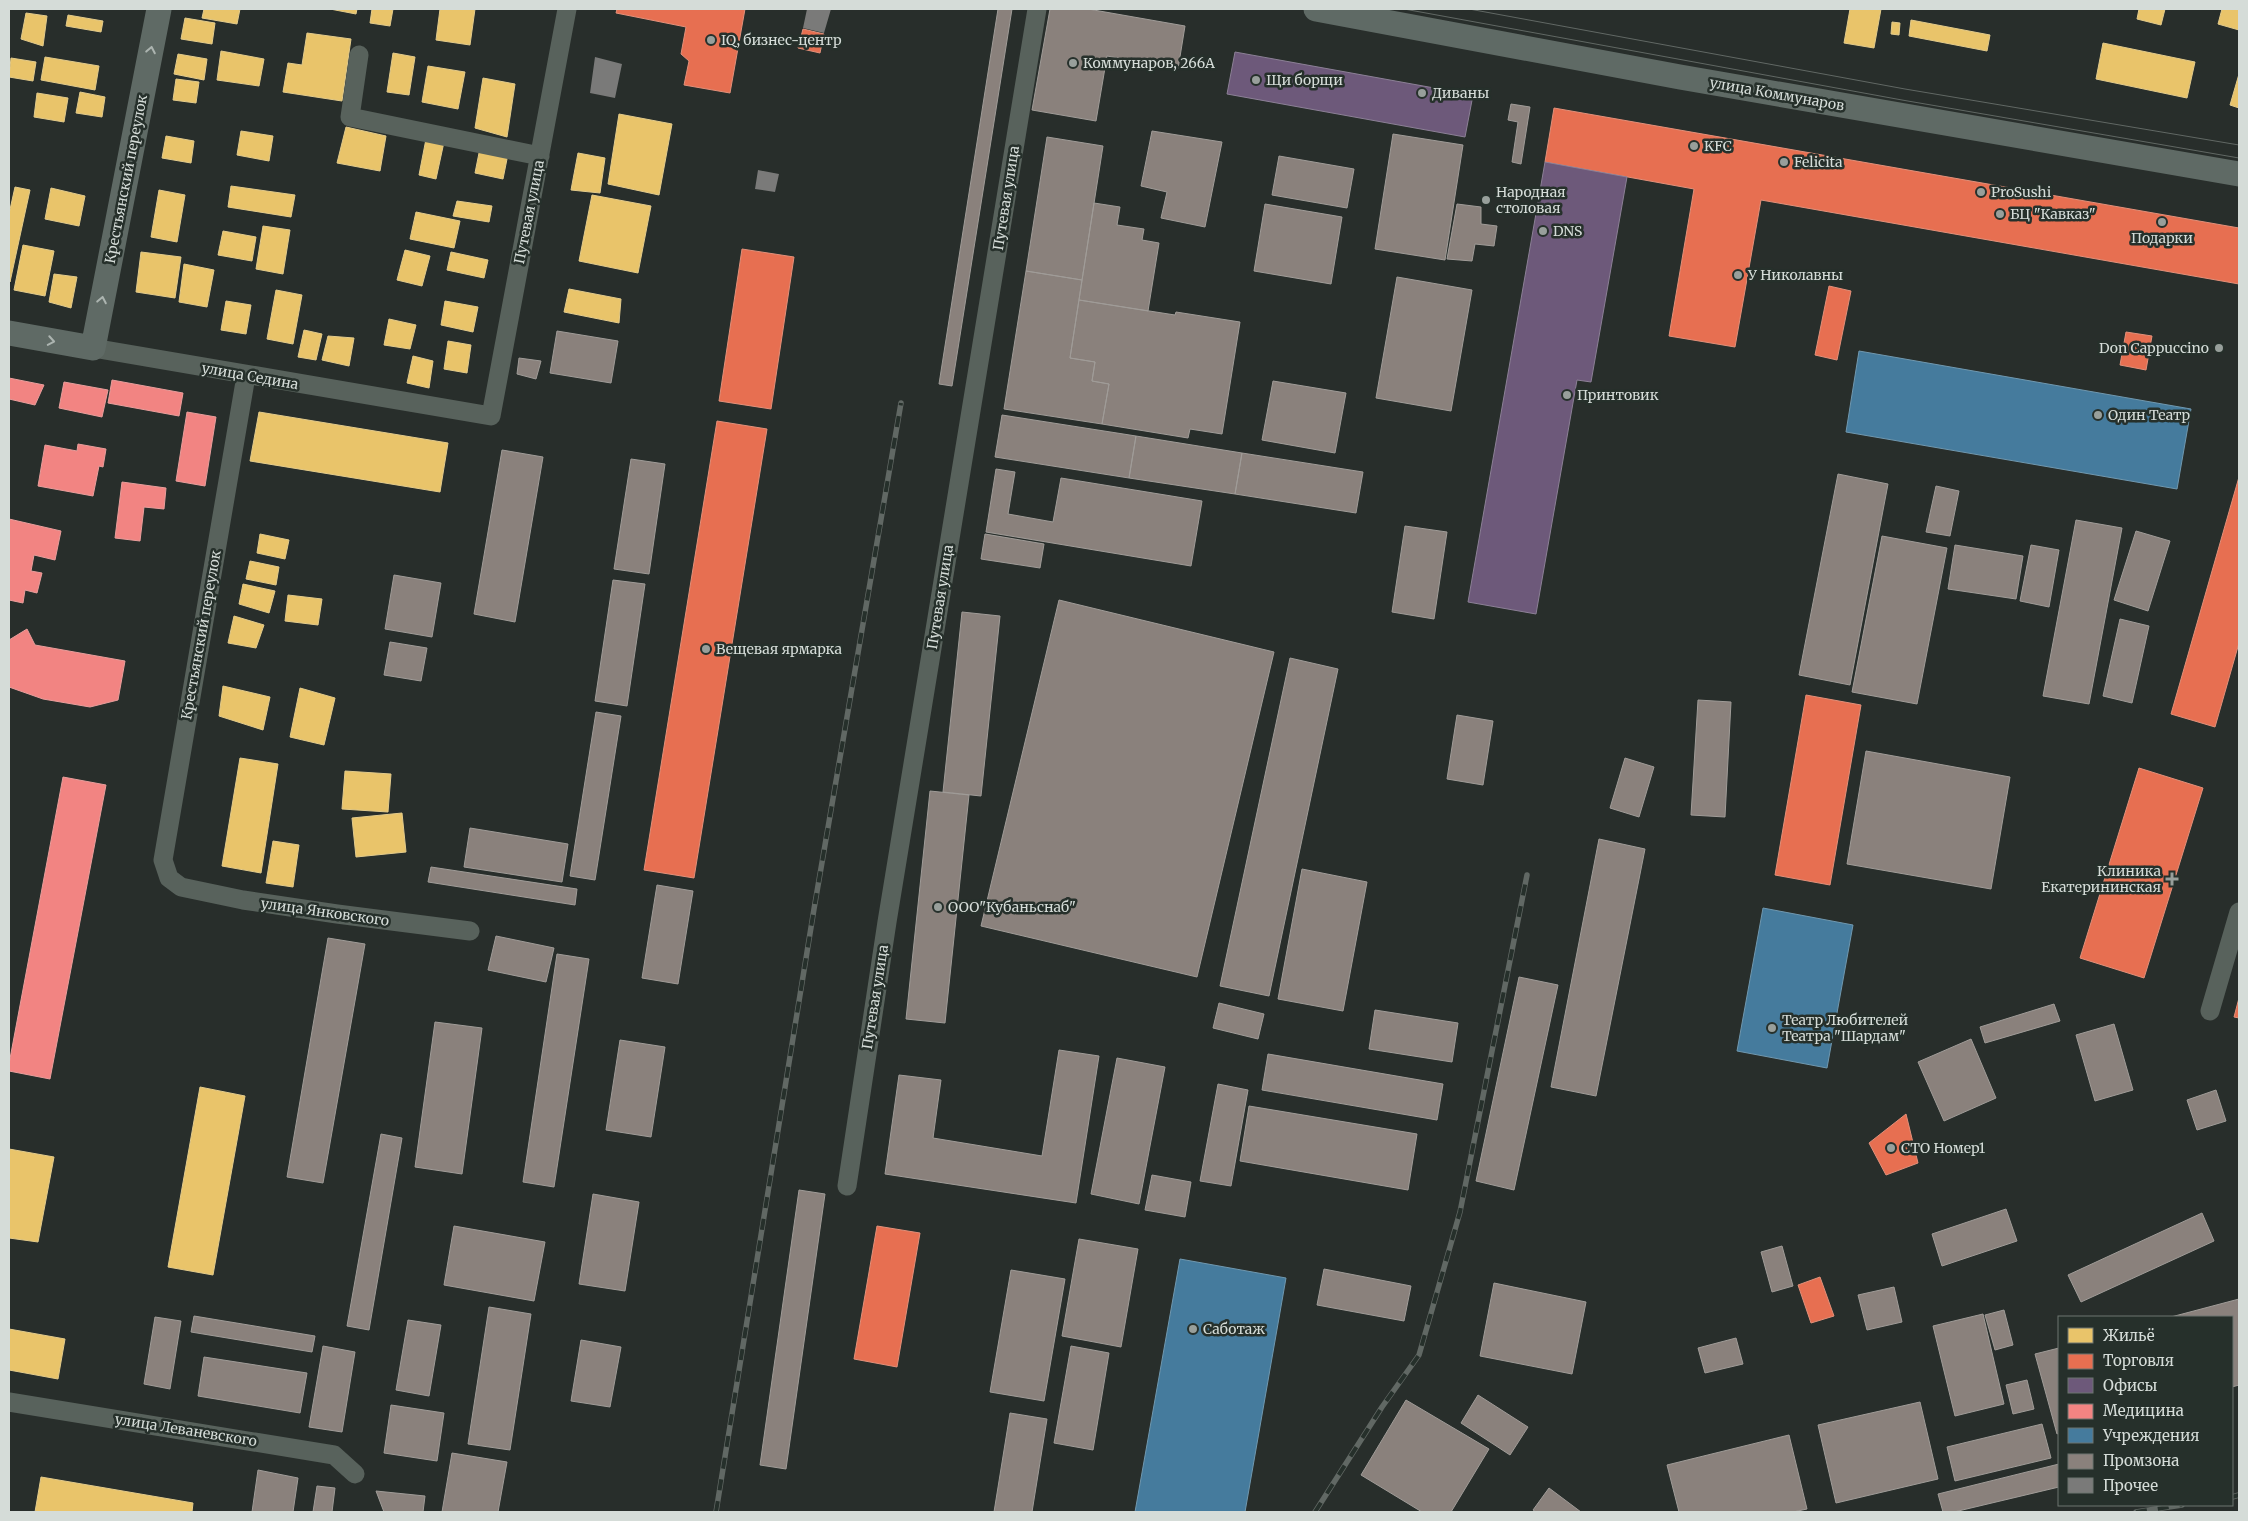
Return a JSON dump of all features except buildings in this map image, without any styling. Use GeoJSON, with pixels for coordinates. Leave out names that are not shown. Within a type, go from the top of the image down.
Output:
{"type":"FeatureCollection","features":[{"type":"Feature","properties":{"kind":"main road","name":"Крестьянский переулок"},"geometry":{"type":"LineString","coordinates":[[93,348],[158,9]]}},
{"type":"Feature","properties":{"kind":"main road","name":"улица Коммунаров"},"geometry":{"type":"LineString","coordinates":[[1316,9],[1680,77],[2239,174]]}},
{"type":"Feature","properties":{"kind":"main road","name":"улица Седина"},"geometry":{"type":"LineString","coordinates":[[9,333],[93,348]]}},
{"type":"Feature","properties":{"kind":"street","name":"Путевая улица"},"geometry":{"type":"LineString","coordinates":[[491,416],[567,9]]}},
{"type":"Feature","properties":{"kind":"street","name":"Путевая улица"},"geometry":{"type":"LineString","coordinates":[[847,1186],[887,922],[1036,9]]}},
{"type":"Feature","properties":{"kind":"street"},"geometry":{"type":"LineString","coordinates":[[359,55],[350,116],[540,156]]}},
{"type":"Feature","properties":{"kind":"street","name":"улица Седина"},"geometry":{"type":"LineString","coordinates":[[93,348],[246,376],[491,416]]}},
{"type":"Feature","properties":{"kind":"street","name":"Крестьянский переулок"},"geometry":{"type":"LineString","coordinates":[[182,887],[168,878],[163,860],[246,376]]}},
{"type":"Feature","properties":{"kind":"street","name":"улица Янковского"},"geometry":{"type":"LineString","coordinates":[[182,887],[243,900],[327,913],[470,931]]}},
{"type":"Feature","properties":{"kind":"street"},"geometry":{"type":"LineString","coordinates":[[2210,1011],[2239,912]]}},
{"type":"Feature","properties":{"kind":"street","name":"улица Леваневского"},"geometry":{"type":"LineString","coordinates":[[9,1402],[334,1455],[356,1474]]}},
{"type":"Feature","properties":{"kind":"tram line"},"geometry":{"type":"LineString","coordinates":[[1404,9],[1902,100],[2239,158]]}},
{"type":"Feature","properties":{"kind":"tram line"},"geometry":{"type":"LineString","coordinates":[[1469,9],[1905,89],[2239,145]]}},
{"type":"Feature","properties":{"kind":"railway"},"geometry":{"type":"LineString","coordinates":[[716,1512],[814,909],[901,403]]}},
{"type":"Feature","properties":{"kind":"railway"},"geometry":{"type":"LineString","coordinates":[[1315,1512],[1382,1407],[1419,1355],[1460,1212],[1527,875]]}},
{"type":"Feature","properties":{"kind":"railway"},"geometry":{"type":"LineString","coordinates":[[2233,1497],[2239,1495]]}},
{"type":"Feature","properties":{"kind":"railway"},"geometry":{"type":"LineString","coordinates":[[2136,1512],[2175,1506]]}},
{"type":"Feature","properties":{"kind":"place","name":"IQ, бизнес-центр"},"geometry":{"type":"Point","coordinates":[711,40]}},
{"type":"Feature","properties":{"kind":"place","name":"Коммунаров, 266А"},"geometry":{"type":"Point","coordinates":[1073,63]}},
{"type":"Feature","properties":{"kind":"place","name":"Щи борщи"},"geometry":{"type":"Point","coordinates":[1256,80]}},
{"type":"Feature","properties":{"kind":"place","name":"Диваны"},"geometry":{"type":"Point","coordinates":[1422,93]}},
{"type":"Feature","properties":{"kind":"place","name":"KFC"},"geometry":{"type":"Point","coordinates":[1694,146]}},
{"type":"Feature","properties":{"kind":"place","name":"Felicita"},"geometry":{"type":"Point","coordinates":[1784,162]}},
{"type":"Feature","properties":{"kind":"place","name":"ProSushi"},"geometry":{"type":"Point","coordinates":[1981,192]}},
{"type":"Feature","properties":{"kind":"place","name":"Народная столовая"},"geometry":{"type":"Point","coordinates":[1486,200]}},
{"type":"Feature","properties":{"kind":"place","name":"БЦ \"Кавказ\""},"geometry":{"type":"Point","coordinates":[2000,214]}},
{"type":"Feature","properties":{"kind":"place","name":"Подарки"},"geometry":{"type":"Point","coordinates":[2162,222]}},
{"type":"Feature","properties":{"kind":"place","name":"DNS"},"geometry":{"type":"Point","coordinates":[1543,231]}},
{"type":"Feature","properties":{"kind":"place","name":"У Николавны"},"geometry":{"type":"Point","coordinates":[1738,275]}},
{"type":"Feature","properties":{"kind":"place","name":"Don Cappuccino"},"geometry":{"type":"Point","coordinates":[2219,348]}},
{"type":"Feature","properties":{"kind":"place","name":"Принтовик"},"geometry":{"type":"Point","coordinates":[1567,395]}},
{"type":"Feature","properties":{"kind":"place","name":"Один Театр"},"geometry":{"type":"Point","coordinates":[2098,415]}},
{"type":"Feature","properties":{"kind":"place","name":"Вещевая ярмарка"},"geometry":{"type":"Point","coordinates":[706,649]}},
{"type":"Feature","properties":{"kind":"place","name":"Клиника Екатерининская"},"geometry":{"type":"Point","coordinates":[2172,879]}},
{"type":"Feature","properties":{"kind":"place","name":"ООО\"Кубаньснаб\""},"geometry":{"type":"Point","coordinates":[938,907]}},
{"type":"Feature","properties":{"kind":"place","name":"Театр Любителей Театра \"Шардам\""},"geometry":{"type":"Point","coordinates":[1772,1028]}},
{"type":"Feature","properties":{"kind":"place","name":"СТО Номер1"},"geometry":{"type":"Point","coordinates":[1891,1148]}},
{"type":"Feature","properties":{"kind":"place","name":"Саботаж"},"geometry":{"type":"Point","coordinates":[1193,1329]}}]}
